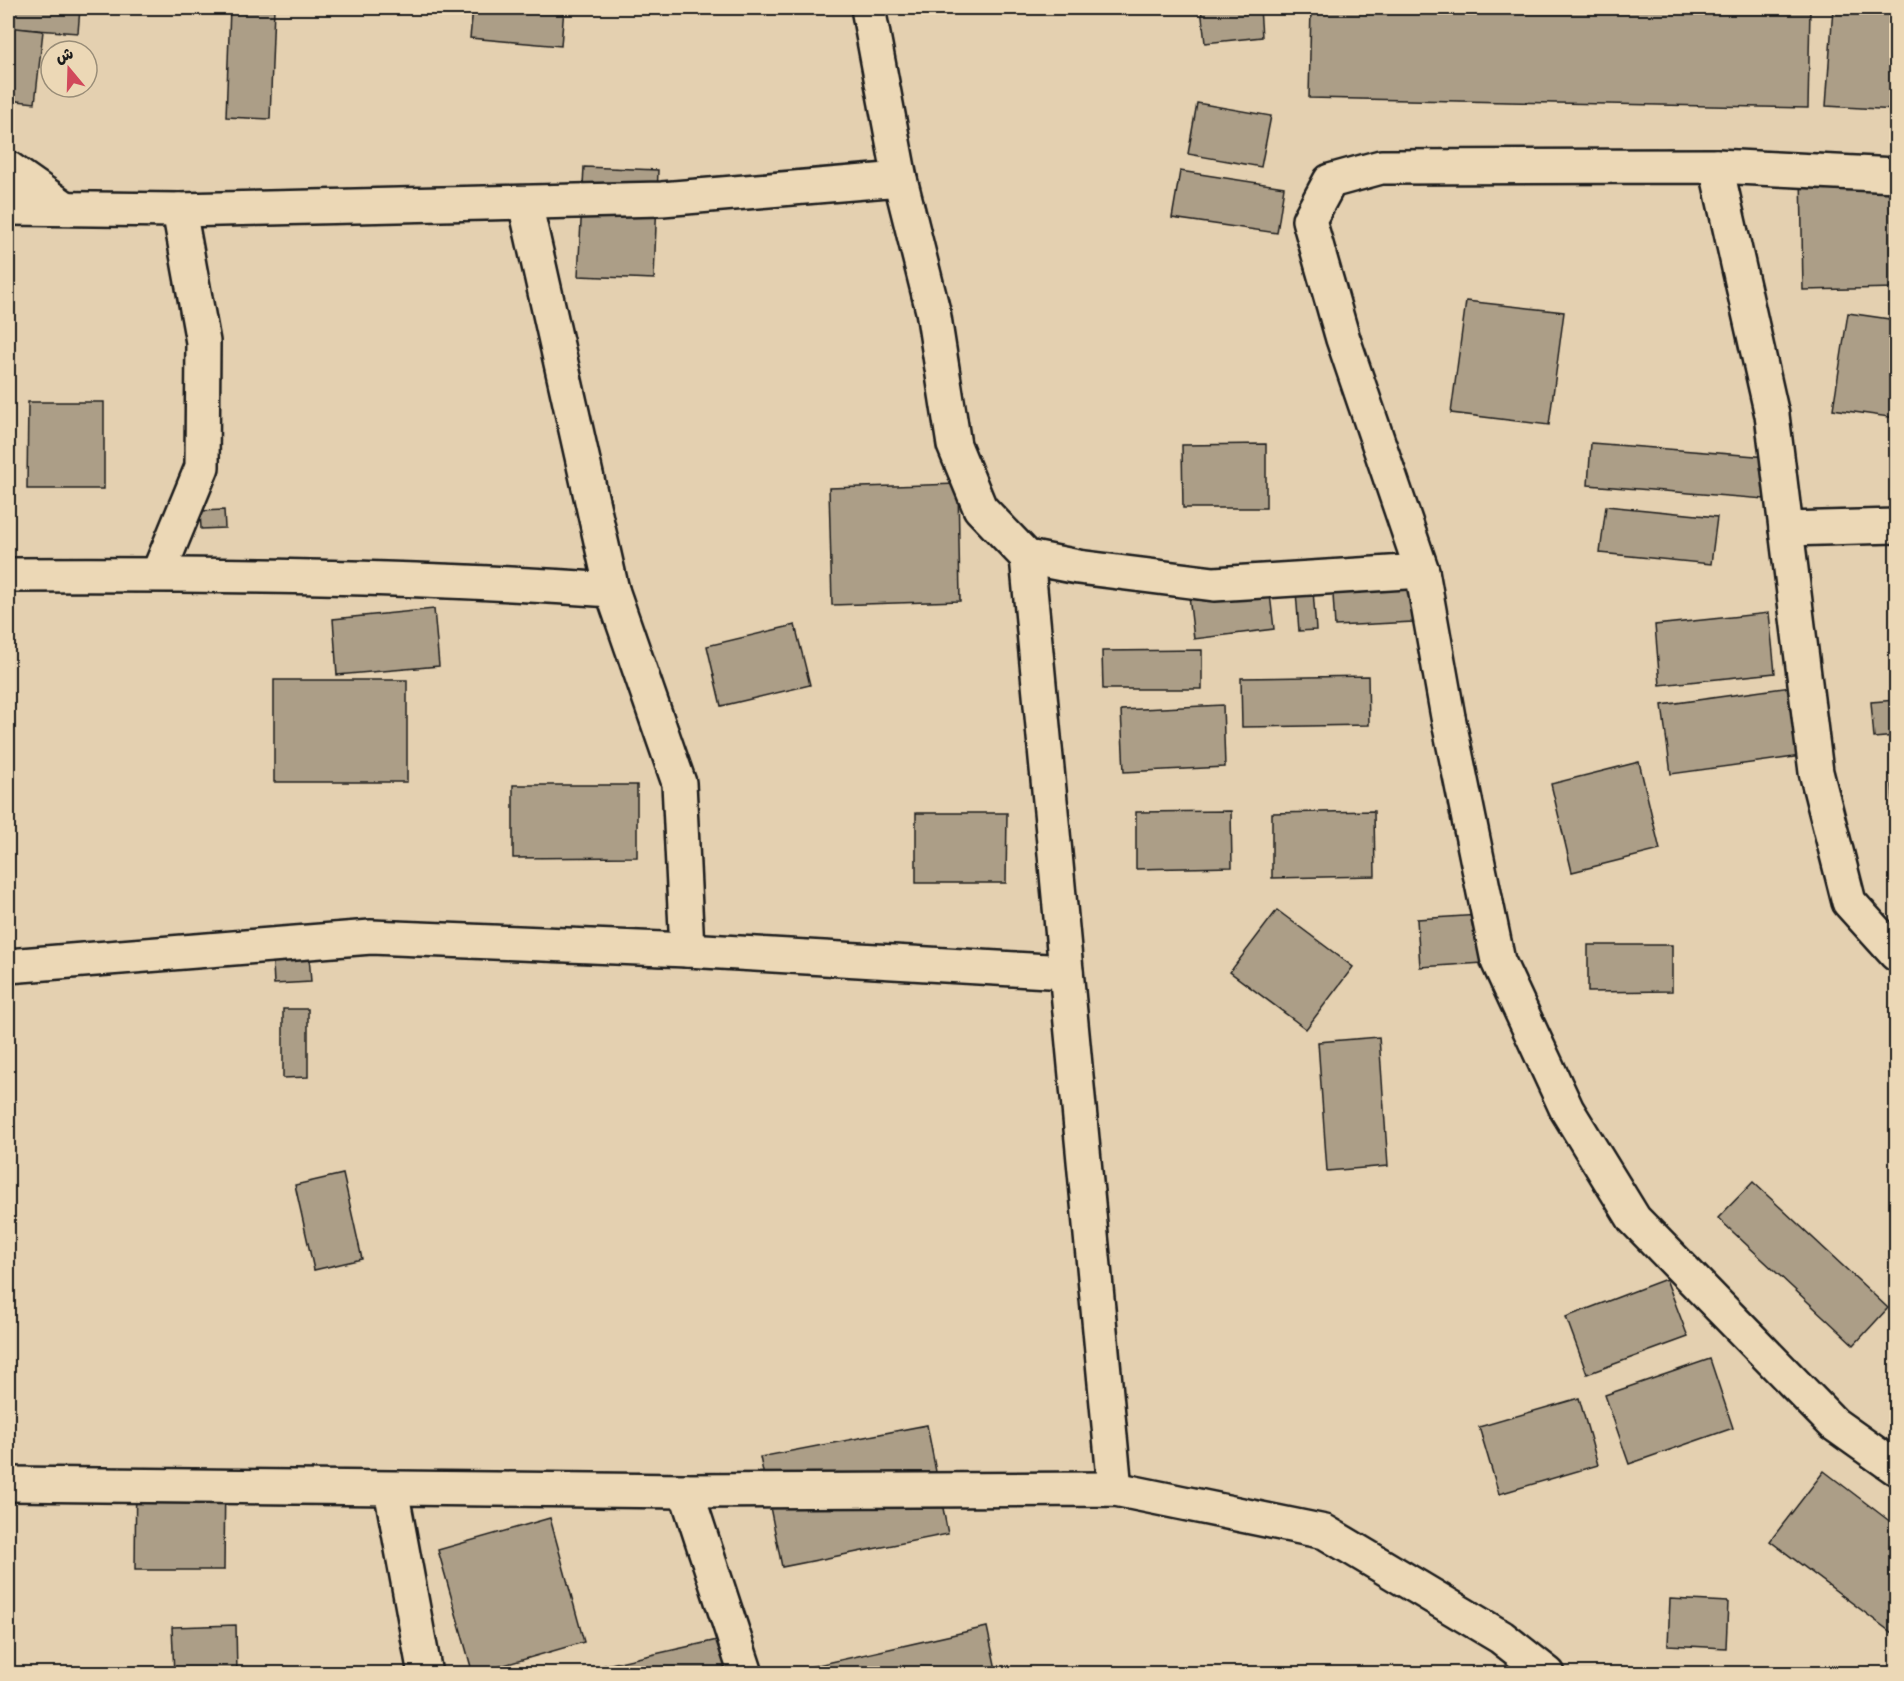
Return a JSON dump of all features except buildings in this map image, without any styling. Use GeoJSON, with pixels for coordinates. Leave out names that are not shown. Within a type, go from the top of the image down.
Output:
{"type":"FeatureCollection","features":[{"type":"Feature","properties":{"kind":"street"},"geometry":{"type":"LineString","coordinates":[[868,8],[900,179],[933,311],[954,445],[980,508],[1027,557],[1078,567],[1214,584],[1422,571]]}},
{"type":"Feature","properties":{"kind":"street"},"geometry":{"type":"LineString","coordinates":[[1716,166],[1772,415],[1816,772],[1849,902],[1896,954]]}},
{"type":"Feature","properties":{"kind":"street"},"geometry":{"type":"LineString","coordinates":[[1896,175],[1716,166],[1381,167],[1330,181],[1310,220],[1343,339],[1422,571],[1448,717],[1498,961],[1567,1110],[1634,1219],[1834,1424],[1896,1468]]}},
{"type":"Feature","properties":{"kind":"street"},"geometry":{"type":"LineString","coordinates":[[8,168],[65,208]]}},
{"type":"Feature","properties":{"kind":"street"},"geometry":{"type":"LineString","coordinates":[[8,208],[179,210],[662,199],[900,179]]}},
{"type":"Feature","properties":{"kind":"street"},"geometry":{"type":"LineString","coordinates":[[525,203],[612,590],[679,783],[687,950]]}},
{"type":"Feature","properties":{"kind":"street"},"geometry":{"type":"LineString","coordinates":[[158,574],[202,467],[203,342],[179,210]]}},
{"type":"Feature","properties":{"kind":"street"},"geometry":{"type":"LineString","coordinates":[[1786,529],[1896,526]]}},
{"type":"Feature","properties":{"kind":"street"},"geometry":{"type":"LineString","coordinates":[[1027,557],[1115,1489]]}},
{"type":"Feature","properties":{"kind":"street"},"geometry":{"type":"LineString","coordinates":[[8,576],[158,574],[486,581],[612,590]]}},
{"type":"Feature","properties":{"kind":"street"},"geometry":{"type":"LineString","coordinates":[[8,966],[370,937],[687,950],[1066,972]]}},
{"type":"Feature","properties":{"kind":"street"},"geometry":{"type":"LineString","coordinates":[[8,1484],[686,1491],[1115,1489],[1325,1532],[1501,1637],[1548,1674]]}},
{"type":"Feature","properties":{"kind":"street"},"geometry":{"type":"LineString","coordinates":[[391,1489],[425,1674]]}},
{"type":"Feature","properties":{"kind":"street"},"geometry":{"type":"LineString","coordinates":[[686,1491],[746,1674]]}}]}
